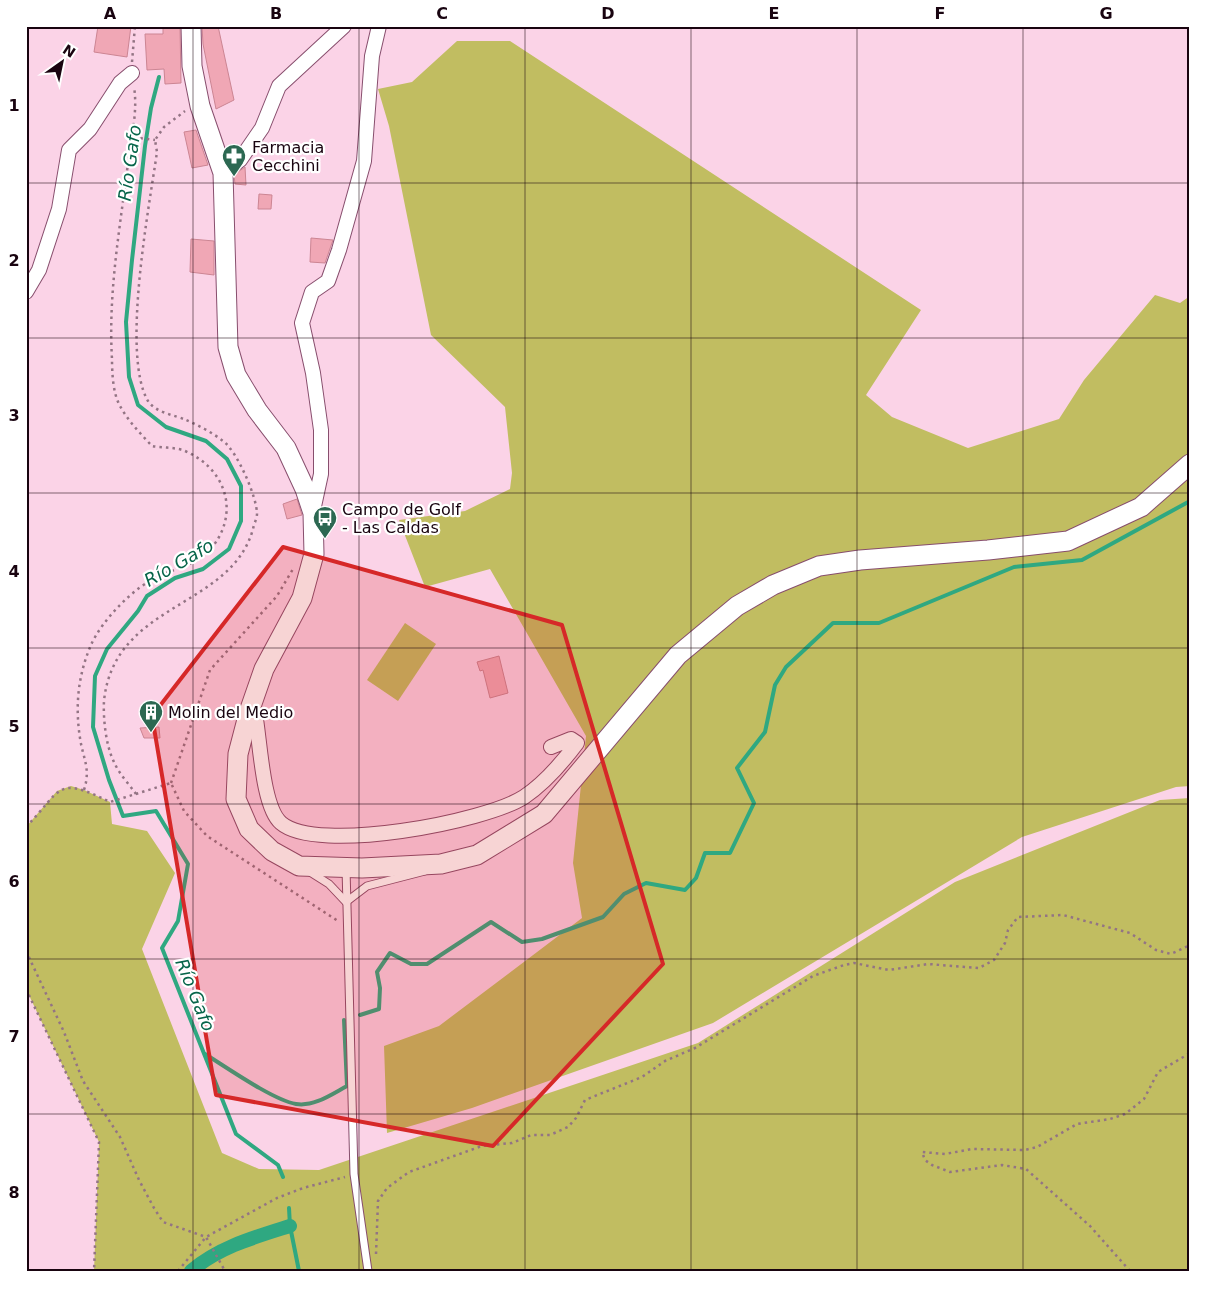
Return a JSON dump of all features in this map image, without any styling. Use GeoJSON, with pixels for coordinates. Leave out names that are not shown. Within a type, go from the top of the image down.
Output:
{"type":"FeatureCollection","features":[{"type":"Feature","properties":{"kind":"street"},"geometry":{"type":"LineString","coordinates":[[191,26],[192,66],[200,106],[223,173],[228,347],[236,375],[257,410],[286,448],[305,489],[312,513],[314,554],[302,598],[264,669],[250,707],[238,754],[236,799],[248,829],[272,851],[300,866],[346,867],[441,864],[477,856],[544,814],[678,655],[737,606],[773,585],[820,566],[836,563],[1068,541],[1141,507],[1190,464]]}},
{"type":"Feature","properties":{"kind":"street"},"geometry":{"type":"LineString","coordinates":[[223,173],[240,160],[256,136],[279,86],[344,26]]}},
{"type":"Feature","properties":{"kind":"street"},"geometry":{"type":"LineString","coordinates":[[312,513],[321,474],[321,430],[313,373],[302,323],[312,292],[328,281],[340,250],[364,161],[372,56],[379,26]]}},
{"type":"Feature","properties":{"kind":"street"},"geometry":{"type":"LineString","coordinates":[[26,292],[39,270],[59,209],[69,150],[90,129],[120,83],[132,73]]}},
{"type":"Feature","properties":{"kind":"street"},"geometry":{"type":"LineString","coordinates":[[250,707],[255,713],[264,780],[271,807],[280,822],[293,831],[348,834],[392,832],[466,820],[497,810],[524,797],[551,775],[577,742],[571,739],[551,747]]}},
{"type":"Feature","properties":{"kind":"lane"},"geometry":{"type":"LineString","coordinates":[[346,902],[366,886],[384,880],[414,876],[441,864]]}},
{"type":"Feature","properties":{"kind":"lane"},"geometry":{"type":"LineString","coordinates":[[300,866],[329,884],[346,902]]}},
{"type":"Feature","properties":{"kind":"lane"},"geometry":{"type":"LineString","coordinates":[[346,867],[354,1174],[368,1269]]}},
{"type":"Feature","properties":{"kind":"path"},"geometry":{"type":"LineString","coordinates":[[136,794],[113,761],[106,730],[104,710],[106,686],[115,664],[130,642],[149,624],[224,574],[236,562],[250,538],[257,514],[248,478],[225,442],[186,420],[162,412],[149,403],[139,377],[136,342],[146,233],[157,152],[155,140],[164,127],[179,114],[200,106]]}},
{"type":"Feature","properties":{"kind":"path"},"geometry":{"type":"LineString","coordinates":[[84,790],[89,776],[80,738],[78,683],[91,644],[108,618],[140,587],[207,553],[220,534],[228,517],[226,495],[218,478],[206,464],[184,450],[152,446],[132,424],[118,403],[112,373],[113,280],[130,147],[140,138],[155,140]]}},
{"type":"Feature","properties":{"kind":"path"},"geometry":{"type":"LineString","coordinates":[[295,566],[277,596],[210,670],[170,783],[184,811],[207,836],[338,921],[338,929]]}},
{"type":"Feature","properties":{"kind":"path"},"geometry":{"type":"LineString","coordinates":[[26,827],[57,791],[71,786],[110,802],[170,783]]}},
{"type":"Feature","properties":{"kind":"path"},"geometry":{"type":"LineString","coordinates":[[368,1269],[373,1264],[376,1255],[378,1201],[387,1188],[409,1172],[482,1146],[512,1142],[531,1135],[550,1135],[568,1127],[576,1118],[585,1100],[642,1077],[665,1061],[695,1048],[813,976],[854,963],[890,970],[928,964],[979,968],[994,960],[1005,943],[1008,930],[1018,917],[1063,915],[1130,933],[1156,950],[1171,954],[1190,946]]}},
{"type":"Feature","properties":{"kind":"path"},"geometry":{"type":"LineString","coordinates":[[26,951],[64,1032],[83,1081],[120,1137],[154,1208],[163,1222],[206,1237],[225,1271]]}},
{"type":"Feature","properties":{"kind":"path"},"geometry":{"type":"LineString","coordinates":[[26,989],[99,1142],[94,1271]]}},
{"type":"Feature","properties":{"kind":"path"},"geometry":{"type":"LineString","coordinates":[[1130,1271],[1090,1226],[1026,1169],[1002,1165],[950,1172],[925,1160],[922,1152],[945,1154],[972,1150],[1025,1150],[1038,1147],[1077,1124],[1110,1119],[1125,1114],[1144,1099],[1158,1072],[1190,1053]]}},
{"type":"Feature","properties":{"kind":"path"},"geometry":{"type":"LineString","coordinates":[[178,1271],[206,1237],[277,1198],[303,1188],[354,1174]]}},
{"type":"Feature","properties":{"kind":"highlighted area"},"geometry":{"type":"Polygon","coordinates":[[[283,547],[562,625],[663,964],[493,1146],[216,1095],[152,716],[283,547]]]}},
{"type":"Feature","properties":{"kind":"shaded area"},"geometry":{"type":"Polygon","coordinates":[[[457,41],[510,41],[921,310],[866,395],[892,417],[968,448],[1059,419],[1084,380],[1155,295],[1180,303],[1190,296],[1190,786],[1176,787],[1022,837],[713,1023],[472,1108],[387,1133],[384,1046],[439,1026],[582,918],[573,863],[586,736],[490,569],[425,587],[399,520],[465,511],[510,489],[512,473],[505,407],[431,335],[389,126],[378,89],[412,82],[457,41]]]}},
{"type":"Feature","properties":{"kind":"shaded area"},"geometry":{"type":"Polygon","coordinates":[[[405,623],[436,644],[398,701],[367,680],[405,623]]]}},
{"type":"Feature","properties":{"kind":"shaded area"},"geometry":{"type":"Polygon","coordinates":[[[71,786],[110,802],[112,824],[147,831],[175,873],[142,949],[222,1153],[259,1169],[319,1170],[698,1043],[955,882],[1160,800],[1190,798],[1190,1271],[94,1271],[99,1142],[26,989],[26,827],[57,791],[71,786]]]}},
{"type":"Feature","properties":{"kind":"building"},"geometry":{"type":"Polygon","coordinates":[[[98,26],[131,26],[127,57],[94,52],[98,26]]]}},
{"type":"Feature","properties":{"kind":"building"},"geometry":{"type":"Polygon","coordinates":[[[163,26],[180,26],[181,83],[165,84],[164,69],[147,70],[145,34],[163,34],[163,26]]]}},
{"type":"Feature","properties":{"kind":"building"},"geometry":{"type":"Polygon","coordinates":[[[202,26],[218,26],[234,100],[216,109],[203,44],[202,26]]]}},
{"type":"Feature","properties":{"kind":"building"},"geometry":{"type":"Polygon","coordinates":[[[196,130],[208,165],[192,168],[184,132],[196,130]]]}},
{"type":"Feature","properties":{"kind":"building"},"geometry":{"type":"Polygon","coordinates":[[[245,167],[246,185],[235,184],[234,175],[245,167]]]}},
{"type":"Feature","properties":{"kind":"building"},"geometry":{"type":"Polygon","coordinates":[[[259,194],[272,195],[271,209],[258,209],[259,194]]]}},
{"type":"Feature","properties":{"kind":"building"},"geometry":{"type":"Polygon","coordinates":[[[311,238],[333,240],[325,263],[310,262],[311,238]]]}},
{"type":"Feature","properties":{"kind":"building"},"geometry":{"type":"Polygon","coordinates":[[[191,239],[214,241],[214,275],[190,272],[191,239]]]}},
{"type":"Feature","properties":{"kind":"building"},"geometry":{"type":"Polygon","coordinates":[[[297,499],[302,515],[287,519],[283,504],[297,499]]]}},
{"type":"Feature","properties":{"kind":"building"},"geometry":{"type":"Polygon","coordinates":[[[499,656],[508,693],[490,698],[483,670],[480,671],[477,662],[499,656]]]}},
{"type":"Feature","properties":{"kind":"building","name":"Molin del Medio"},"geometry":{"type":"Polygon","coordinates":[[[159,727],[160,738],[144,738],[140,728],[159,727]]]}},
{"type":"Feature","properties":{"kind":"waterway","name":"Río Gafo"},"geometry":{"type":"LineString","coordinates":[[159,77],[151,108],[145,146],[132,260],[126,322],[129,377],[138,405],[166,427],[206,441],[227,459],[241,486],[241,521],[229,549],[203,569],[175,578],[147,596],[138,611],[107,649],[95,676],[93,727],[109,780],[123,816],[156,811],[188,864],[178,921],[162,948],[236,1134],[278,1165],[283,1177]]}},
{"type":"Feature","properties":{"kind":"waterway"},"geometry":{"type":"LineString","coordinates":[[360,1015],[379,1009],[380,988],[377,972],[390,953],[411,964],[427,964],[491,922],[522,942],[542,939],[603,917],[624,894],[646,883],[685,890],[696,878],[705,853],[730,853],[754,803],[737,768],[765,732],[775,685],[786,667],[833,623],[879,623],[1014,567],[1082,560],[1190,501]]}},
{"type":"Feature","properties":{"kind":"waterway"},"geometry":{"type":"LineString","coordinates":[[205,1054],[275,1096],[296,1104],[309,1104],[347,1086],[344,1020]]}},
{"type":"Feature","properties":{"kind":"waterway","name":"Río Gafo"},"geometry":{"type":"LineString","coordinates":[[289,1208],[290,1226],[299,1271]]}},
{"type":"Feature","properties":{"kind":"waterway"},"geometry":{"type":"LineString","coordinates":[[191,1271],[225,1249],[290,1226]]}},
{"type":"Feature","properties":{"kind":"place","name":"Farmacia Cecchini"},"geometry":{"type":"Point","coordinates":[234,177]}},
{"type":"Feature","properties":{"kind":"place","name":"Campo de Golf - Las Caldas"},"geometry":{"type":"Point","coordinates":[325,539]}},
{"type":"Feature","properties":{"kind":"place","name":"Molin del Medio"},"geometry":{"type":"Point","coordinates":[151,733]}}]}
